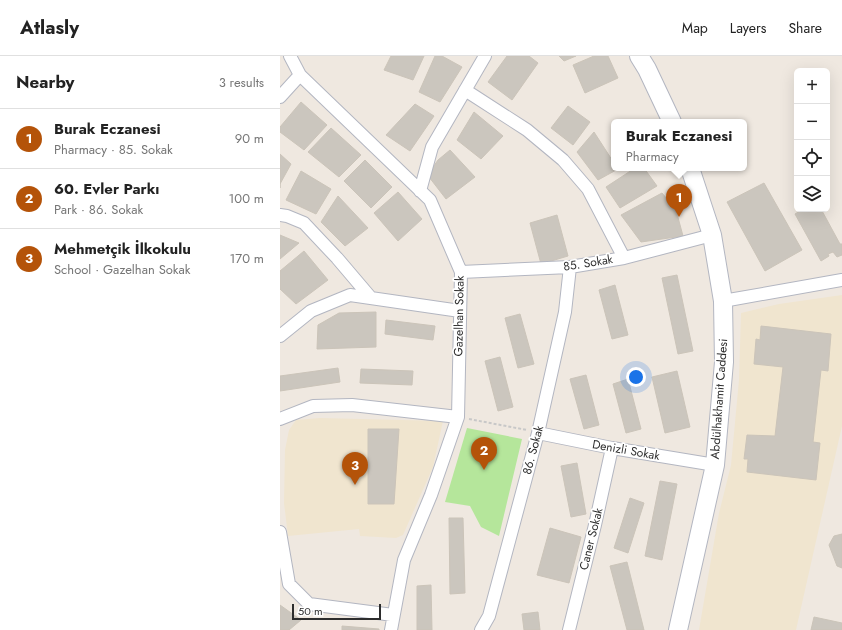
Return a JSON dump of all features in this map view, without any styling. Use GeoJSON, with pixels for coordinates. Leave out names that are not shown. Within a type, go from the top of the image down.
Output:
{"type":"FeatureCollection","features":[{"type":"Feature","properties":{"kind":"main road"},"geometry":{"type":"LineString","coordinates":[[639,56],[647,69],[671,119]]}},
{"type":"Feature","properties":{"kind":"main road","name":"Abdülhakhamit Caddesi"},"geometry":{"type":"LineString","coordinates":[[678,630],[715,465],[724,362],[723,301],[712,235],[691,171]]}},
{"type":"Feature","properties":{"kind":"street","name":"Gazelhan Sokak"},"geometry":{"type":"LineString","coordinates":[[290,56],[300,75],[430,200],[461,272],[458,416],[431,494],[404,560],[391,630]]}},
{"type":"Feature","properties":{"kind":"street"},"geometry":{"type":"LineString","coordinates":[[420,191],[432,147],[485,56]]}},
{"type":"Feature","properties":{"kind":"street"},"geometry":{"type":"LineString","coordinates":[[280,97],[300,75]]}},
{"type":"Feature","properties":{"kind":"street"},"geometry":{"type":"LineString","coordinates":[[465,90],[527,130],[563,160],[588,189],[624,258]]}},
{"type":"Feature","properties":{"kind":"street"},"geometry":{"type":"LineString","coordinates":[[280,215],[287,216],[304,223],[337,258],[371,298]]}},
{"type":"Feature","properties":{"kind":"street","name":"85. Sokak"},"geometry":{"type":"LineString","coordinates":[[461,272],[570,267],[624,258],[712,235]]}},
{"type":"Feature","properties":{"kind":"street","name":"86. Sokak"},"geometry":{"type":"LineString","coordinates":[[482,630],[489,616],[538,432],[565,312],[570,267]]}},
{"type":"Feature","properties":{"kind":"street"},"geometry":{"type":"LineString","coordinates":[[723,301],[842,280]]}},
{"type":"Feature","properties":{"kind":"street"},"geometry":{"type":"LineString","coordinates":[[280,336],[311,311],[350,295],[460,310]]}},
{"type":"Feature","properties":{"kind":"street"},"geometry":{"type":"LineString","coordinates":[[280,419],[313,406],[352,405],[458,416]]}},
{"type":"Feature","properties":{"kind":"street","name":"Denizli Sokak"},"geometry":{"type":"LineString","coordinates":[[538,432],[612,448],[715,465]]}},
{"type":"Feature","properties":{"kind":"street","name":"Caner Sokak"},"geometry":{"type":"LineString","coordinates":[[569,630],[612,448]]}},
{"type":"Feature","properties":{"kind":"street"},"geometry":{"type":"LineString","coordinates":[[280,532],[285,584],[309,604],[393,614]]}},
{"type":"Feature","properties":{"kind":"path"},"geometry":{"type":"LineString","coordinates":[[458,416],[538,432]]}},
{"type":"Feature","properties":{"kind":"shaded area"},"geometry":{"type":"Polygon","coordinates":[[[842,295],[842,426],[796,630],[699,630],[719,513],[731,465],[739,380],[741,313],[779,304],[842,295]]]}},
{"type":"Feature","properties":{"kind":"shaded area"},"geometry":{"type":"Polygon","coordinates":[[[320,418],[443,421],[433,467],[403,535],[396,538],[360,536],[359,529],[288,536],[284,503],[285,450],[289,430],[296,420],[320,418]]]}},
{"type":"Feature","properties":{"kind":"green space"},"geometry":{"type":"Polygon","coordinates":[[[467,428],[522,439],[499,536],[481,527],[470,506],[445,502],[467,428]]]}},
{"type":"Feature","properties":{"kind":"building"},"geometry":{"type":"Polygon","coordinates":[[[391,56],[424,56],[413,80],[384,70],[391,56]]]}},
{"type":"Feature","properties":{"kind":"building"},"geometry":{"type":"Polygon","coordinates":[[[435,56],[442,56],[462,67],[440,102],[419,92],[435,56]]]}},
{"type":"Feature","properties":{"kind":"building"},"geometry":{"type":"Polygon","coordinates":[[[507,56],[529,56],[538,63],[512,100],[488,82],[507,56]]]}},
{"type":"Feature","properties":{"kind":"building"},"geometry":{"type":"Polygon","coordinates":[[[559,56],[576,56],[564,61],[559,56]]]}},
{"type":"Feature","properties":{"kind":"building"},"geometry":{"type":"Polygon","coordinates":[[[594,56],[608,56],[618,78],[585,93],[573,65],[594,56]]]}},
{"type":"Feature","properties":{"kind":"building"},"geometry":{"type":"Polygon","coordinates":[[[301,102],[327,125],[304,150],[280,132],[280,127],[301,102]]]}},
{"type":"Feature","properties":{"kind":"building"},"geometry":{"type":"Polygon","coordinates":[[[415,104],[434,116],[410,151],[386,135],[415,104]]]}},
{"type":"Feature","properties":{"kind":"building"},"geometry":{"type":"Polygon","coordinates":[[[568,106],[590,122],[573,145],[551,128],[568,106]]]}},
{"type":"Feature","properties":{"kind":"building"},"geometry":{"type":"Polygon","coordinates":[[[474,112],[503,136],[481,159],[457,140],[474,112]]]}},
{"type":"Feature","properties":{"kind":"building"},"geometry":{"type":"Polygon","coordinates":[[[331,128],[361,155],[339,177],[308,152],[331,128]]]}},
{"type":"Feature","properties":{"kind":"building"},"geometry":{"type":"Polygon","coordinates":[[[594,132],[611,158],[611,171],[614,171],[598,180],[577,152],[594,132]]]}},
{"type":"Feature","properties":{"kind":"building"},"geometry":{"type":"Polygon","coordinates":[[[450,150],[475,177],[446,199],[429,177],[429,173],[438,160],[450,150]]]}},
{"type":"Feature","properties":{"kind":"building"},"geometry":{"type":"Polygon","coordinates":[[[280,154],[291,164],[280,184],[280,154]]]}},
{"type":"Feature","properties":{"kind":"building"},"geometry":{"type":"Polygon","coordinates":[[[365,160],[392,187],[371,208],[344,181],[365,160]]]}},
{"type":"Feature","properties":{"kind":"building"},"geometry":{"type":"Polygon","coordinates":[[[301,171],[331,189],[316,214],[286,200],[301,171]]]}},
{"type":"Feature","properties":{"kind":"building"},"geometry":{"type":"Polygon","coordinates":[[[630,171],[646,171],[657,186],[620,208],[606,187],[630,171]]]}},
{"type":"Feature","properties":{"kind":"building"},"geometry":{"type":"Polygon","coordinates":[[[764,183],[802,250],[765,271],[727,202],[764,183]]]}},
{"type":"Feature","properties":{"kind":"building"},"geometry":{"type":"Polygon","coordinates":[[[398,192],[422,219],[398,241],[374,213],[398,192]]]}},
{"type":"Feature","properties":{"kind":"building"},"geometry":{"type":"Polygon","coordinates":[[[662,193],[676,210],[683,236],[641,242],[621,215],[662,193]]]}},
{"type":"Feature","properties":{"kind":"building"},"geometry":{"type":"Polygon","coordinates":[[[338,196],[368,228],[345,246],[321,222],[338,196]]]}},
{"type":"Feature","properties":{"kind":"building"},"geometry":{"type":"Polygon","coordinates":[[[798,212],[823,212],[840,244],[842,244],[842,255],[837,257],[833,252],[828,254],[829,256],[821,261],[795,214],[798,212]]]}},
{"type":"Feature","properties":{"kind":"building"},"geometry":{"type":"Polygon","coordinates":[[[557,215],[568,256],[541,264],[530,223],[557,215]]]}},
{"type":"Feature","properties":{"kind":"building"},"geometry":{"type":"Polygon","coordinates":[[[280,235],[299,243],[280,259],[280,235]]]}},
{"type":"Feature","properties":{"kind":"building"},"geometry":{"type":"Polygon","coordinates":[[[304,251],[328,280],[296,304],[280,289],[280,271],[304,251]]]}},
{"type":"Feature","properties":{"kind":"building"},"geometry":{"type":"Polygon","coordinates":[[[677,275],[693,351],[678,354],[662,278],[677,275]]]}},
{"type":"Feature","properties":{"kind":"building"},"geometry":{"type":"Polygon","coordinates":[[[615,285],[628,335],[612,339],[599,290],[615,285]]]}},
{"type":"Feature","properties":{"kind":"building"},"geometry":{"type":"Polygon","coordinates":[[[376,312],[376,347],[317,349],[318,325],[339,313],[376,312]]]}},
{"type":"Feature","properties":{"kind":"building"},"geometry":{"type":"Polygon","coordinates":[[[520,314],[534,364],[518,368],[505,318],[520,314]]]}},
{"type":"Feature","properties":{"kind":"building"},"geometry":{"type":"Polygon","coordinates":[[[386,320],[435,326],[433,340],[385,334],[386,320]]]}},
{"type":"Feature","properties":{"kind":"building"},"geometry":{"type":"Polygon","coordinates":[[[761,326],[831,334],[828,371],[821,370],[813,442],[820,443],[816,480],[747,472],[748,459],[744,459],[747,435],[775,436],[783,367],[754,364],[756,339],[760,340],[761,326]]]}},
{"type":"Feature","properties":{"kind":"building"},"geometry":{"type":"Polygon","coordinates":[[[500,357],[513,407],[498,411],[485,361],[500,357]]]}},
{"type":"Feature","properties":{"kind":"building"},"geometry":{"type":"Polygon","coordinates":[[[338,368],[340,382],[280,391],[280,376],[338,368]]]}},
{"type":"Feature","properties":{"kind":"building"},"geometry":{"type":"Polygon","coordinates":[[[361,369],[413,371],[412,385],[360,383],[361,369]]]}},
{"type":"Feature","properties":{"kind":"building"},"geometry":{"type":"Polygon","coordinates":[[[677,371],[690,427],[665,433],[652,377],[677,371]]]}},
{"type":"Feature","properties":{"kind":"building"},"geometry":{"type":"Polygon","coordinates":[[[586,375],[599,425],[584,429],[570,379],[586,375]]]}},
{"type":"Feature","properties":{"kind":"building"},"geometry":{"type":"Polygon","coordinates":[[[628,379],[641,429],[626,433],[613,384],[628,379]]]}},
{"type":"Feature","properties":{"kind":"building"},"geometry":{"type":"Polygon","coordinates":[[[368,429],[399,429],[394,504],[368,504],[368,429]]]}},
{"type":"Feature","properties":{"kind":"building"},"geometry":{"type":"Polygon","coordinates":[[[577,463],[586,514],[571,517],[561,466],[577,463]]]}},
{"type":"Feature","properties":{"kind":"building"},"geometry":{"type":"Polygon","coordinates":[[[660,481],[677,484],[662,560],[645,556],[660,481]]]}},
{"type":"Feature","properties":{"kind":"building"},"geometry":{"type":"Polygon","coordinates":[[[630,498],[644,503],[628,553],[614,548],[630,498]]]}},
{"type":"Feature","properties":{"kind":"building"},"geometry":{"type":"Polygon","coordinates":[[[449,518],[463,518],[465,593],[450,594],[449,518]]]}},
{"type":"Feature","properties":{"kind":"building"},"geometry":{"type":"Polygon","coordinates":[[[550,528],[581,537],[569,583],[537,575],[550,528]]]}},
{"type":"Feature","properties":{"kind":"building"},"geometry":{"type":"Polygon","coordinates":[[[842,534],[842,568],[837,566],[829,545],[834,536],[842,534]]]}},
{"type":"Feature","properties":{"kind":"building"},"geometry":{"type":"Polygon","coordinates":[[[627,562],[644,630],[627,630],[610,566],[627,562]]]}},
{"type":"Feature","properties":{"kind":"building"},"geometry":{"type":"Polygon","coordinates":[[[431,585],[432,630],[417,630],[417,586],[431,585]]]}},
{"type":"Feature","properties":{"kind":"building"},"geometry":{"type":"Polygon","coordinates":[[[280,605],[301,620],[289,630],[280,630],[280,605]]]}},
{"type":"Feature","properties":{"kind":"building"},"geometry":{"type":"Polygon","coordinates":[[[538,612],[540,630],[524,630],[522,614],[538,612]]]}},
{"type":"Feature","properties":{"kind":"building"},"geometry":{"type":"Polygon","coordinates":[[[814,617],[842,623],[842,630],[811,630],[814,617]]]}},
{"type":"Feature","properties":{"kind":"building"},"geometry":{"type":"Polygon","coordinates":[[[342,626],[379,629],[379,630],[342,630],[342,626]]]}},
{"type":"Feature","properties":{"kind":"place","name":"Burak Eczanesi"},"geometry":{"type":"Point","coordinates":[679,217]}},
{"type":"Feature","properties":{"kind":"place","name":"60. Evler Parkı"},"geometry":{"type":"Point","coordinates":[484,470]}},
{"type":"Feature","properties":{"kind":"place","name":"Mehmetçik İlkokulu"},"geometry":{"type":"Point","coordinates":[355,485]}}]}
